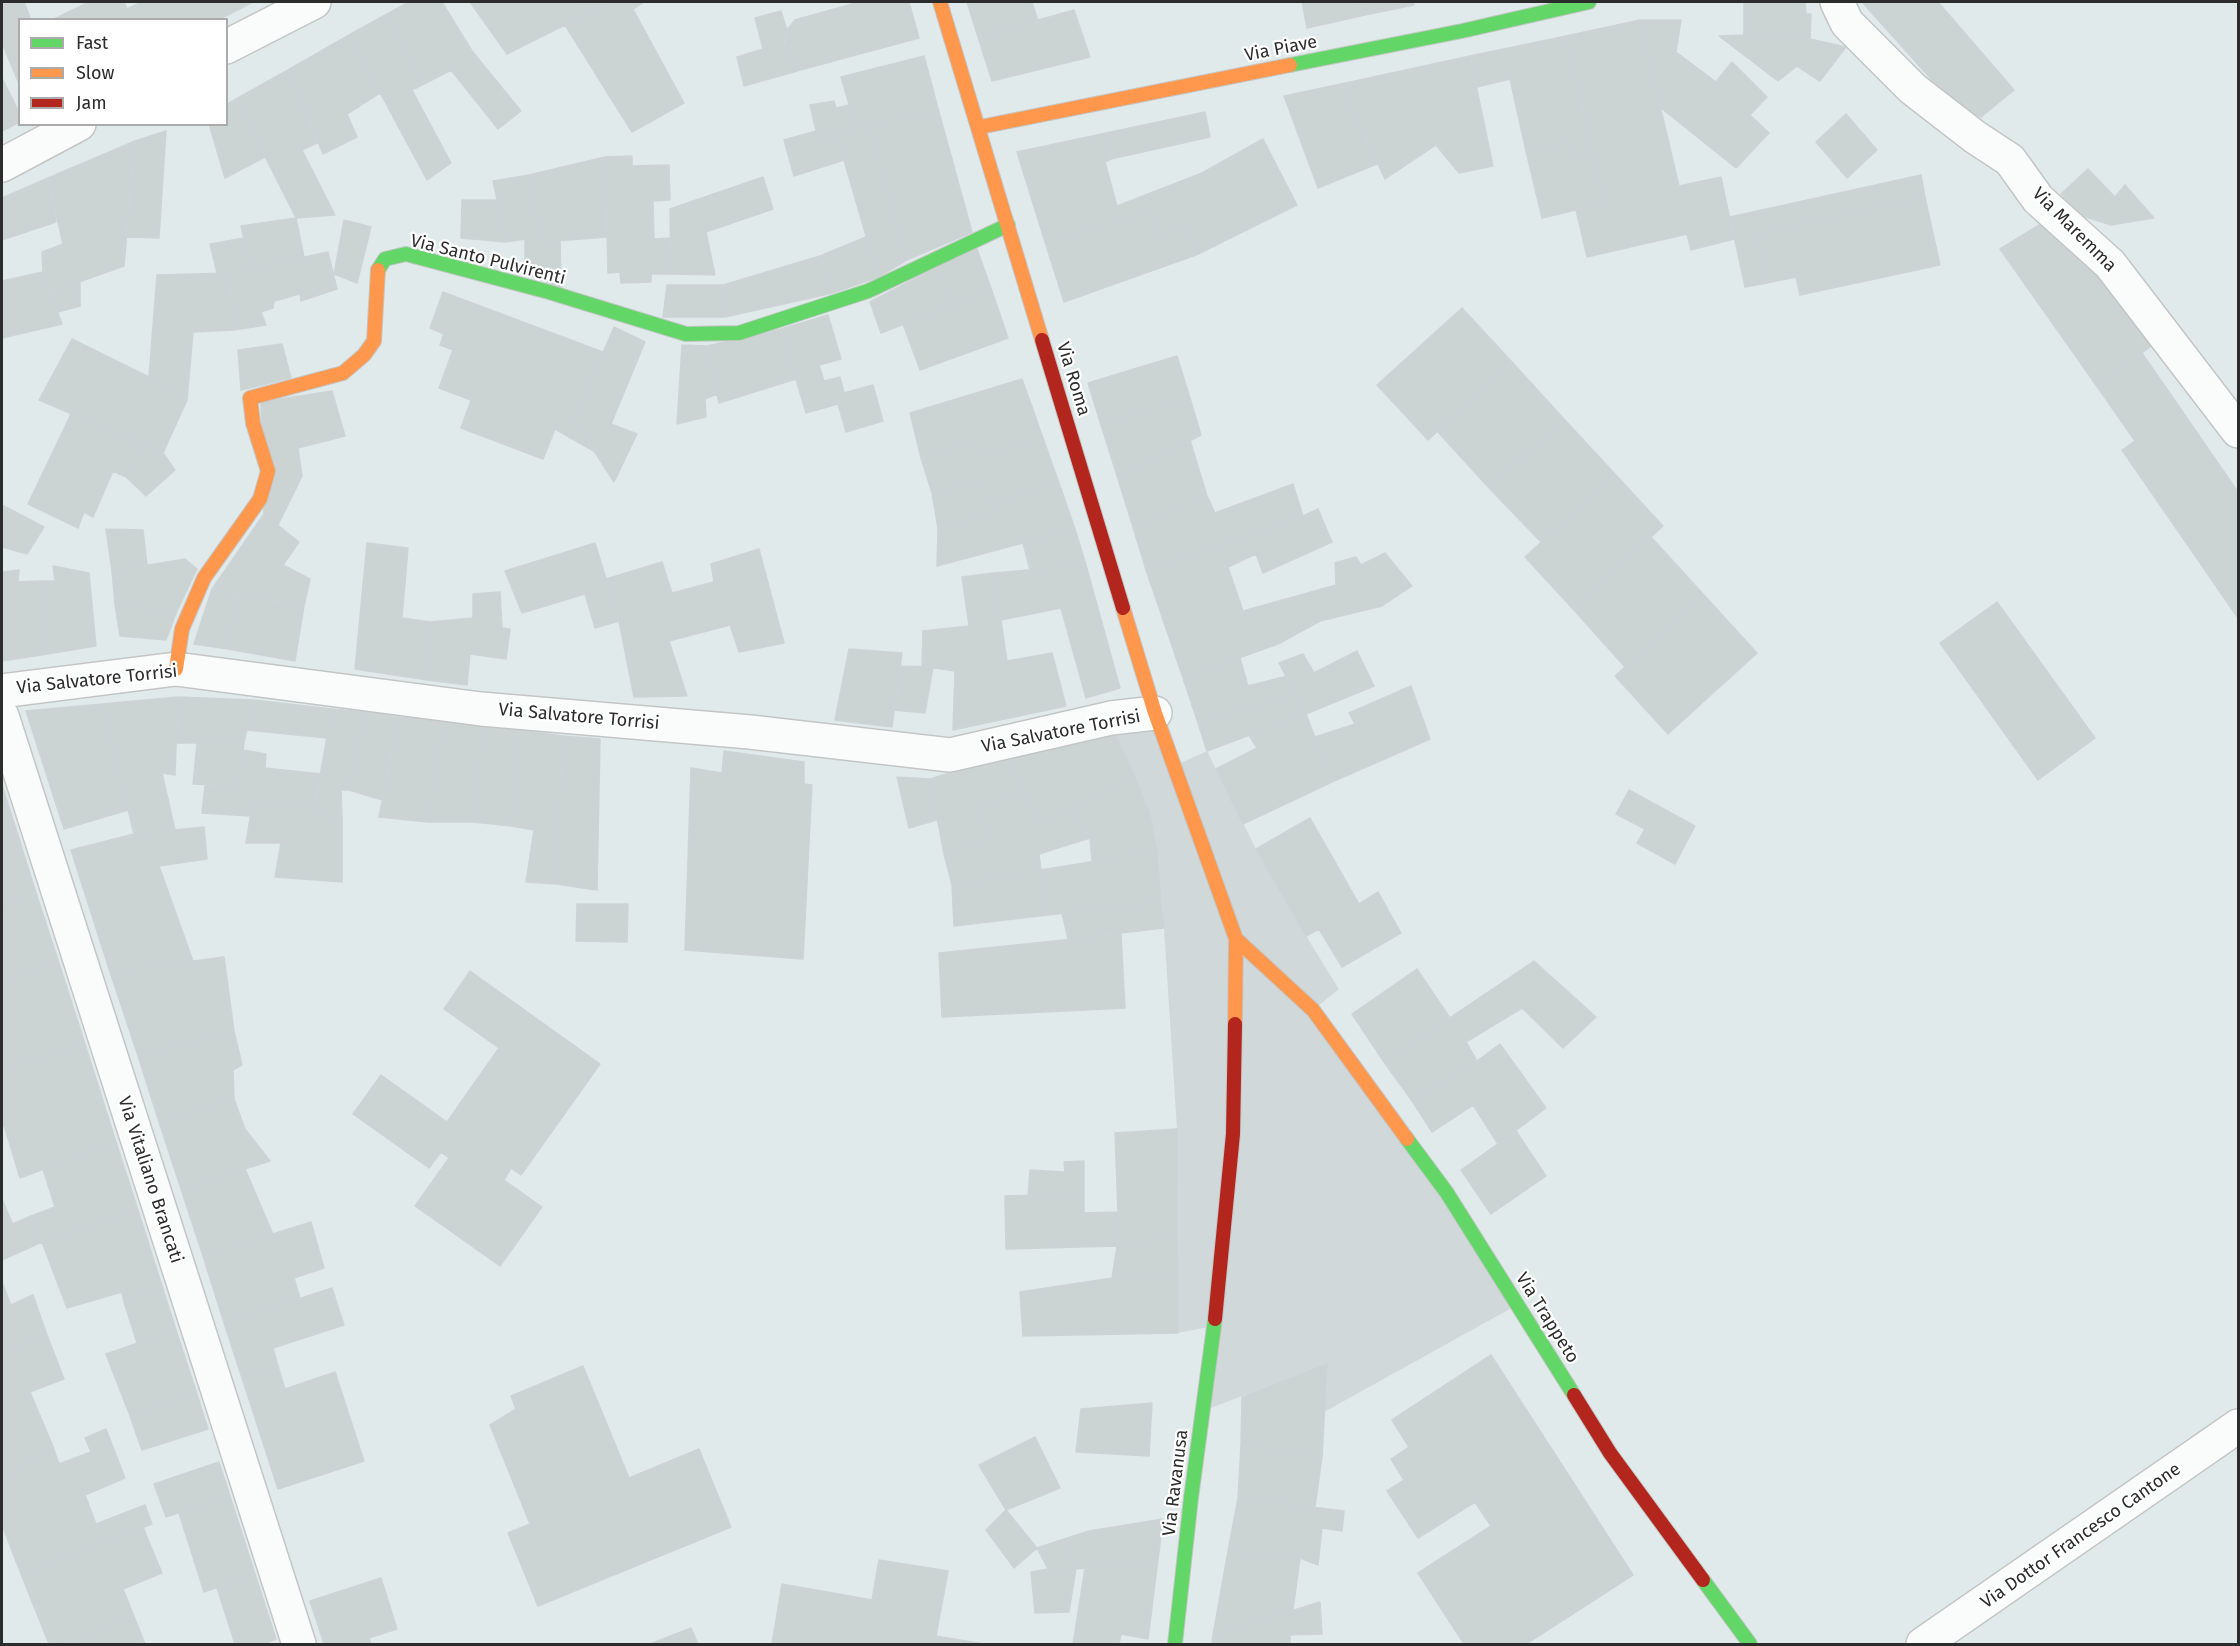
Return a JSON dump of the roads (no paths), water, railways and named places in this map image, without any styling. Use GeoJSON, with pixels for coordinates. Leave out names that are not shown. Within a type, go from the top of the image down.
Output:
{"type":"FeatureCollection","features":[{"type":"Feature","properties":{"kind":"street"},"geometry":{"type":"LineString","coordinates":[[228,46],[314,2]]}},
{"type":"Feature","properties":{"kind":"street","name":"Via Roma"},"geometry":{"type":"LineString","coordinates":[[940,2],[980,127],[1155,713],[1236,939]]}},
{"type":"Feature","properties":{"kind":"street","name":"Via Piave"},"geometry":{"type":"LineString","coordinates":[[980,127],[1462,32],[1589,2]]}},
{"type":"Feature","properties":{"kind":"street","name":"Via Maremma"},"geometry":{"type":"LineString","coordinates":[[1837,2],[1847,23],[1913,89],[1975,137],[2010,160],[2038,199],[2110,264],[2238,431]]}},
{"type":"Feature","properties":{"kind":"street"},"geometry":{"type":"LineString","coordinates":[[2,165],[75,126]]}},
{"type":"Feature","properties":{"kind":"street","name":"Via Santo Pulvirenti"},"geometry":{"type":"LineString","coordinates":[[176,669],[182,629],[204,578],[260,499],[268,471],[253,423],[250,398],[343,373],[364,356],[374,341],[376,272],[385,259],[406,254],[549,292],[686,334],[739,333],[868,291],[1008,225]]}},
{"type":"Feature","properties":{"kind":"street","name":"Via Salvatore Torrisi"},"geometry":{"type":"LineString","coordinates":[[2,691],[176,669],[481,709],[750,732],[950,755],[1111,718],[1155,713]]}},
{"type":"Feature","properties":{"kind":"street","name":"Via Vitaliano Brancati"},"geometry":{"type":"LineString","coordinates":[[2,716],[299,1644]]}},
{"type":"Feature","properties":{"kind":"street","name":"Via Trappeto"},"geometry":{"type":"LineString","coordinates":[[1236,939],[1313,1010],[1447,1193],[1610,1453],[1750,1644]]}},
{"type":"Feature","properties":{"kind":"street","name":"Via Ravanusa"},"geometry":{"type":"LineString","coordinates":[[1175,1644],[1191,1498],[1214,1326],[1233,1134],[1236,939]]}},
{"type":"Feature","properties":{"kind":"street","name":"Via Dottor Francesco Cantone"},"geometry":{"type":"LineString","coordinates":[[1923,1644],[2238,1426]]}}]}
